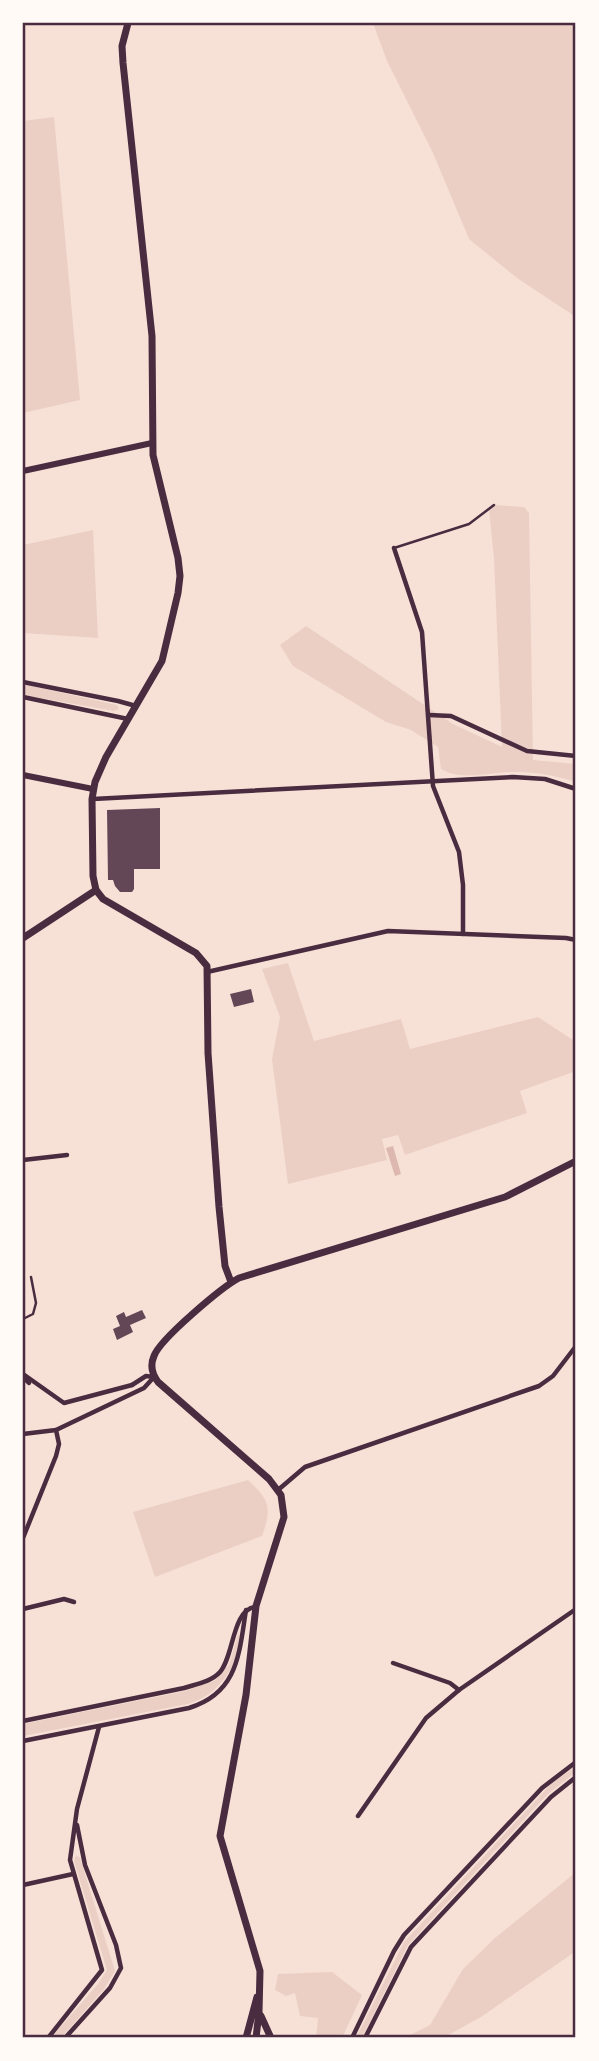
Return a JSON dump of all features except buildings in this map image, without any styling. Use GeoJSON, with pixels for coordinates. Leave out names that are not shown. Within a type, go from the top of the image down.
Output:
{"type":"FeatureCollection","features":[{"type":"Feature","properties":{"kind":"main road"},"geometry":{"type":"LineString","coordinates":[[128,23],[122,46],[152,336],[152,443],[155,468],[178,558],[180,584],[162,661],[101,766],[93,789],[92,860],[96,890],[103,899],[196,953],[205,961],[208,1053],[219,1207],[225,1266],[231,1282]]}},
{"type":"Feature","properties":{"kind":"main road"},"geometry":{"type":"LineString","coordinates":[[23,938],[96,890]]}},
{"type":"Feature","properties":{"kind":"main road"},"geometry":{"type":"LineString","coordinates":[[256,2038],[260,1971],[220,1836],[241,1722],[256,1606],[284,1517],[282,1500],[270,1479],[165,1389],[154,1377],[152,1361],[159,1347],[231,1282],[272,1267],[505,1197],[574,1163]]}},
{"type":"Feature","properties":{"kind":"main road"},"geometry":{"type":"LineString","coordinates":[[246,2038],[249,2018],[258,1993]]}},
{"type":"Feature","properties":{"kind":"main road"},"geometry":{"type":"LineString","coordinates":[[259,2012],[271,2038]]}},
{"type":"Feature","properties":{"kind":"street"},"geometry":{"type":"LineString","coordinates":[[23,471],[152,443]]}},
{"type":"Feature","properties":{"kind":"street"},"geometry":{"type":"LineString","coordinates":[[394,548],[422,632],[432,780],[459,852],[463,885],[463,934]]}},
{"type":"Feature","properties":{"kind":"street"},"geometry":{"type":"LineString","coordinates":[[23,682],[136,706]]}},
{"type":"Feature","properties":{"kind":"street"},"geometry":{"type":"LineString","coordinates":[[23,697],[129,719]]}},
{"type":"Feature","properties":{"kind":"street"},"geometry":{"type":"LineString","coordinates":[[429,715],[451,716],[527,751],[576,756]]}},
{"type":"Feature","properties":{"kind":"street"},"geometry":{"type":"LineString","coordinates":[[23,775],[93,789]]}},
{"type":"Feature","properties":{"kind":"street"},"geometry":{"type":"LineString","coordinates":[[92,799],[521,777],[545,779],[576,789]]}},
{"type":"Feature","properties":{"kind":"street"},"geometry":{"type":"LineString","coordinates":[[207,972],[384,932],[576,940]]}},
{"type":"Feature","properties":{"kind":"street"},"geometry":{"type":"LineString","coordinates":[[23,1160],[67,1156]]}},
{"type":"Feature","properties":{"kind":"street"},"geometry":{"type":"LineString","coordinates":[[278,1490],[306,1467],[537,1387],[551,1377],[576,1346]]}},
{"type":"Feature","properties":{"kind":"street"},"geometry":{"type":"LineString","coordinates":[[23,1375],[65,1403],[132,1385],[146,1376],[154,1377]]}},
{"type":"Feature","properties":{"kind":"street"},"geometry":{"type":"LineString","coordinates":[[23,1375],[29,1383]]}},
{"type":"Feature","properties":{"kind":"street"},"geometry":{"type":"LineString","coordinates":[[23,1434],[56,1430],[144,1388],[154,1377]]}},
{"type":"Feature","properties":{"kind":"street"},"geometry":{"type":"LineString","coordinates":[[126,1395],[132,1385]]}},
{"type":"Feature","properties":{"kind":"street"},"geometry":{"type":"LineString","coordinates":[[23,1538],[56,1456],[59,1444],[56,1430]]}},
{"type":"Feature","properties":{"kind":"street"},"geometry":{"type":"LineString","coordinates":[[23,1609],[64,1599],[74,1602]]}},
{"type":"Feature","properties":{"kind":"street"},"geometry":{"type":"LineString","coordinates":[[23,1721],[184,1688],[211,1679],[225,1664],[237,1626],[246,1610],[256,1606]]}},
{"type":"Feature","properties":{"kind":"street"},"geometry":{"type":"LineString","coordinates":[[358,1816],[426,1718],[459,1690],[576,1609]]}},
{"type":"Feature","properties":{"kind":"street"},"geometry":{"type":"LineString","coordinates":[[23,1741],[189,1708],[212,1698],[235,1669],[246,1610]]}},
{"type":"Feature","properties":{"kind":"street"},"geometry":{"type":"LineString","coordinates":[[393,1663],[450,1683],[459,1690]]}},
{"type":"Feature","properties":{"kind":"street"},"geometry":{"type":"LineString","coordinates":[[65,2038],[110,1987],[121,1968],[116,1945],[83,1858],[77,1820],[77,1809],[99,1727]]}},
{"type":"Feature","properties":{"kind":"street"},"geometry":{"type":"LineString","coordinates":[[352,2038],[401,1940],[542,1788],[576,1762]]}},
{"type":"Feature","properties":{"kind":"street"},"geometry":{"type":"LineString","coordinates":[[365,2038],[411,1947],[551,1797],[576,1777]]}},
{"type":"Feature","properties":{"kind":"street"},"geometry":{"type":"LineString","coordinates":[[48,2038],[102,1970],[70,1857],[77,1820]]}},
{"type":"Feature","properties":{"kind":"street"},"geometry":{"type":"LineString","coordinates":[[23,1885],[73,1874]]}},
{"type":"Feature","properties":{"kind":"lane"},"geometry":{"type":"LineString","coordinates":[[394,548],[469,524],[494,505]]}},
{"type":"Feature","properties":{"kind":"lane"},"geometry":{"type":"LineString","coordinates":[[23,1319],[33,1314],[36,1303],[31,1277]]}},
{"type":"Feature","properties":{"kind":"shaded area"},"geometry":{"type":"Polygon","coordinates":[[[373,23],[576,23],[576,317],[517,278],[469,239],[433,153],[387,61],[373,23]]]}},
{"type":"Feature","properties":{"kind":"shaded area"},"geometry":{"type":"Polygon","coordinates":[[[54,117],[80,400],[23,413],[23,121],[54,117]]]}},
{"type":"Feature","properties":{"kind":"shaded area"},"geometry":{"type":"Polygon","coordinates":[[[494,505],[524,507],[529,513],[533,760],[576,764],[576,782],[532,773],[449,773],[441,769],[438,747],[411,730],[386,722],[293,666],[280,645],[306,626],[453,724],[502,747],[494,559],[489,509],[494,505]]]}},
{"type":"Feature","properties":{"kind":"shaded area"},"geometry":{"type":"Polygon","coordinates":[[[93,530],[98,638],[23,633],[23,545],[93,530]]]}},
{"type":"Feature","properties":{"kind":"shaded area"},"geometry":{"type":"Polygon","coordinates":[[[23,684],[117,705],[119,709],[114,711],[23,695],[23,684]]]}},
{"type":"Feature","properties":{"kind":"shaded area"},"geometry":{"type":"Polygon","coordinates":[[[288,963],[314,1041],[401,1019],[410,1049],[538,1017],[576,1042],[576,1071],[520,1091],[527,1113],[405,1155],[398,1135],[382,1139],[387,1160],[288,1184],[272,1059],[280,1017],[262,969],[288,963]]]}},
{"type":"Feature","properties":{"kind":"shaded area"},"geometry":{"type":"Polygon","coordinates":[[[393,1146],[401,1174],[395,1176],[386,1148],[393,1146]]]}},
{"type":"Feature","properties":{"kind":"shaded area"},"geometry":{"type":"Polygon","coordinates":[[[248,1480],[261,1493],[267,1505],[262,1536],[155,1577],[133,1512],[248,1480]]]}},
{"type":"Feature","properties":{"kind":"shaded area"},"geometry":{"type":"Polygon","coordinates":[[[239,1631],[237,1654],[227,1676],[200,1700],[23,1736],[23,1724],[185,1691],[214,1681],[229,1665],[239,1631]]]}},
{"type":"Feature","properties":{"kind":"shaded area"},"geometry":{"type":"Polygon","coordinates":[[[576,1766],[576,1772],[548,1794],[408,1945],[362,2038],[356,2038],[404,1942],[550,1785],[576,1766]]]}},
{"type":"Feature","properties":{"kind":"shaded area"},"geometry":{"type":"Polygon","coordinates":[[[76,1855],[80,1858],[115,1971],[104,1989],[61,2038],[51,2038],[107,1970],[74,1861],[76,1855]]]}},
{"type":"Feature","properties":{"kind":"shaded area"},"geometry":{"type":"Polygon","coordinates":[[[576,1872],[576,1951],[481,2017],[443,2038],[404,2038],[430,2025],[463,1969],[495,1938],[576,1872]]]}},
{"type":"Feature","properties":{"kind":"shaded area"},"geometry":{"type":"Polygon","coordinates":[[[332,1972],[362,1995],[342,2038],[316,2038],[318,2018],[300,2016],[295,1993],[286,1996],[275,1990],[278,1974],[332,1972]]]}}]}
